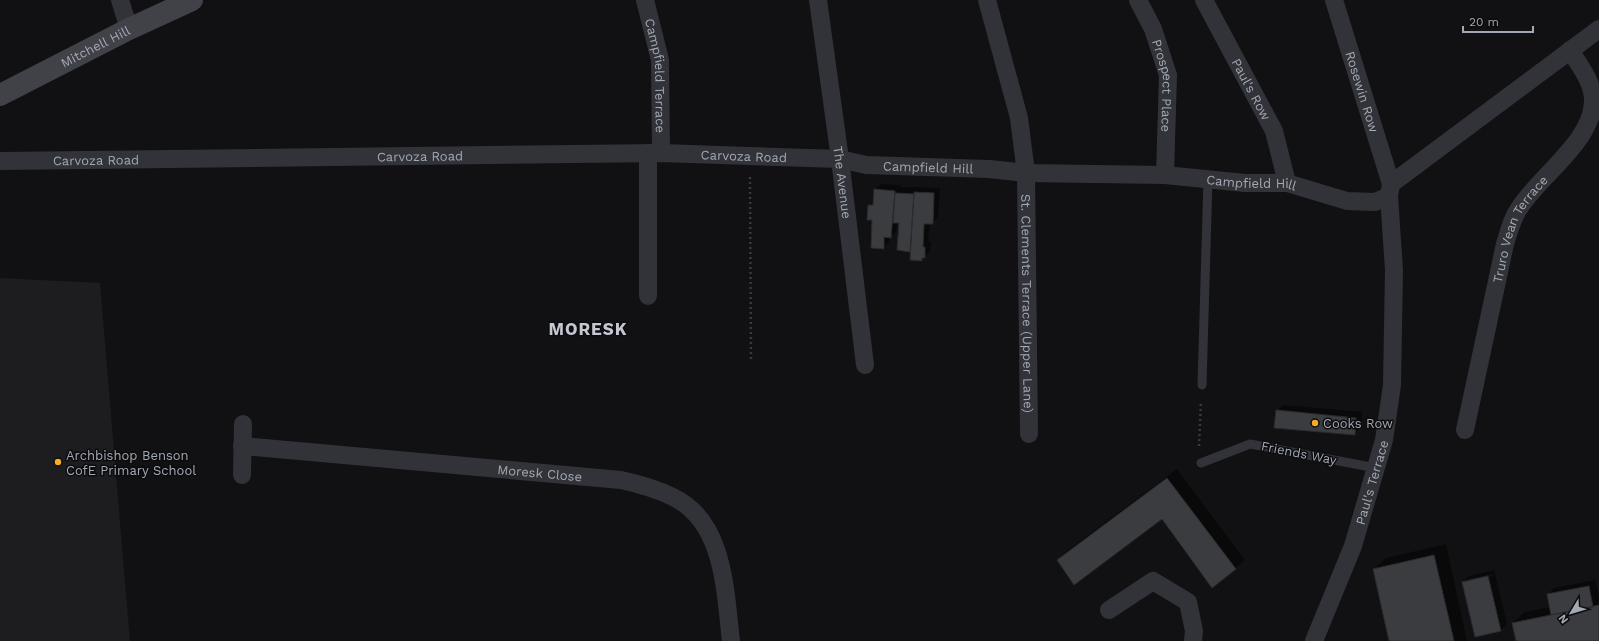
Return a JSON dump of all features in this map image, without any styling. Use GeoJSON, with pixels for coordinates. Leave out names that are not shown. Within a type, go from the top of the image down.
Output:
{"type":"FeatureCollection","features":[{"type":"Feature","properties":{"kind":"street"},"geometry":{"type":"LineString","coordinates":[[120,0],[129,29]]}},
{"type":"Feature","properties":{"kind":"street","name":"Mitchell Hill"},"geometry":{"type":"LineString","coordinates":[[0,95],[129,29],[192,0]]}},
{"type":"Feature","properties":{"kind":"street","name":"Campfield Terrace"},"geometry":{"type":"LineString","coordinates":[[645,0],[660,60],[654,153],[648,296]]}},
{"type":"Feature","properties":{"kind":"street","name":"The Avenue"},"geometry":{"type":"LineString","coordinates":[[818,0],[840,159],[865,365]]}},
{"type":"Feature","properties":{"kind":"street","name":"St. Clements Terrace (Upper Lane)"},"geometry":{"type":"LineString","coordinates":[[987,0],[1019,118],[1026,173],[1029,434]]}},
{"type":"Feature","properties":{"kind":"street","name":"Prospect Place"},"geometry":{"type":"LineString","coordinates":[[1138,0],[1153,29],[1168,75],[1165,175]]}},
{"type":"Feature","properties":{"kind":"street","name":"Paul's Row"},"geometry":{"type":"LineString","coordinates":[[1204,0],[1274,132],[1287,183]]}},
{"type":"Feature","properties":{"kind":"street","name":"Rosewin Row"},"geometry":{"type":"LineString","coordinates":[[1334,0],[1390,190]]}},
{"type":"Feature","properties":{"kind":"street","name":"Campfield Hill"},"geometry":{"type":"LineString","coordinates":[[840,159],[866,164],[989,169],[1026,173],[1165,175],[1246,183],[1287,183],[1347,201],[1375,202],[1599,29]]}},
{"type":"Feature","properties":{"kind":"street","name":"Truro Vean Terrace"},"geometry":{"type":"LineString","coordinates":[[1465,430],[1505,244],[1514,217],[1528,196],[1584,132],[1591,116],[1593,101],[1590,84],[1570,50]]}},
{"type":"Feature","properties":{"kind":"street","name":"Carvoza Road"},"geometry":{"type":"LineString","coordinates":[[0,161],[654,153],[750,154],[840,159]]}},
{"type":"Feature","properties":{"kind":"street","name":"Paul's Terrace"},"geometry":{"type":"LineString","coordinates":[[1314,641],[1353,546],[1384,440],[1392,385],[1394,270],[1390,190]]}},
{"type":"Feature","properties":{"kind":"street"},"geometry":{"type":"LineString","coordinates":[[242,475],[243,424]]}},
{"type":"Feature","properties":{"kind":"street","name":"Moresk Close"},"geometry":{"type":"LineString","coordinates":[[242,446],[621,480],[663,492],[674,497],[695,513],[705,525],[712,540],[724,576],[731,641]]}},
{"type":"Feature","properties":{"kind":"street"},"geometry":{"type":"LineString","coordinates":[[1109,610],[1153,581],[1188,602],[1194,631],[1193,641]]}},
{"type":"Feature","properties":{"kind":"lane"},"geometry":{"type":"LineString","coordinates":[[1202,385],[1208,179]]}},
{"type":"Feature","properties":{"kind":"lane","name":"Friends Way"},"geometry":{"type":"LineString","coordinates":[[1201,463],[1250,444],[1376,468]]}},
{"type":"Feature","properties":{"kind":"path"},"geometry":{"type":"LineString","coordinates":[[750,154],[751,359]]}},
{"type":"Feature","properties":{"kind":"path"},"geometry":{"type":"LineString","coordinates":[[1199,453],[1202,385]]}},
{"type":"Feature","properties":{"kind":"shaded area","name":"Archbishop Benson CofE Primary School"},"geometry":{"type":"Polygon","coordinates":[[[0,278],[100,283],[130,641],[0,641],[0,278]]]}},
{"type":"Feature","properties":{"kind":"building"},"geometry":{"type":"Polygon","coordinates":[[[874,189],[895,191],[891,238],[884,237],[884,249],[871,248],[872,220],[867,220],[868,205],[873,205],[874,189]]]}},
{"type":"Feature","properties":{"kind":"building"},"geometry":{"type":"Polygon","coordinates":[[[914,192],[934,193],[933,224],[924,224],[923,247],[925,247],[925,258],[922,258],[922,261],[910,260],[914,192]]]}},
{"type":"Feature","properties":{"kind":"building"},"geometry":{"type":"Polygon","coordinates":[[[895,193],[914,194],[910,252],[897,250],[899,223],[893,223],[895,193]]]}},
{"type":"Feature","properties":{"kind":"building","name":"Cooks Row"},"geometry":{"type":"Polygon","coordinates":[[[1276,410],[1356,418],[1355,435],[1274,428],[1276,410]]]}},
{"type":"Feature","properties":{"kind":"building"},"geometry":{"type":"Polygon","coordinates":[[[1167,478],[1236,569],[1212,588],[1162,519],[1074,585],[1057,560],[1167,478]]]}},
{"type":"Feature","properties":{"kind":"building"},"geometry":{"type":"Polygon","coordinates":[[[1434,555],[1454,641],[1389,641],[1373,569],[1434,555]]]}},
{"type":"Feature","properties":{"kind":"building"},"geometry":{"type":"Polygon","coordinates":[[[1488,576],[1501,631],[1475,637],[1462,582],[1488,576]]]}},
{"type":"Feature","properties":{"kind":"building"},"geometry":{"type":"Polygon","coordinates":[[[1589,586],[1593,607],[1551,615],[1547,594],[1589,586]]]}},
{"type":"Feature","properties":{"kind":"building"},"geometry":{"type":"Polygon","coordinates":[[[1599,605],[1599,641],[1516,641],[1512,623],[1599,605]]]}},
{"type":"Feature","properties":{"kind":"place","name":"Cooks Row"},"geometry":{"type":"Point","coordinates":[1315,423]}},
{"type":"Feature","properties":{"kind":"place","name":"Archbishop Benson CofE Primary School"},"geometry":{"type":"Point","coordinates":[58,462]}},
{"type":"Feature","properties":{"kind":"district","name":"MORESK"},"geometry":{"type":"Point","coordinates":[588,329]}}]}
